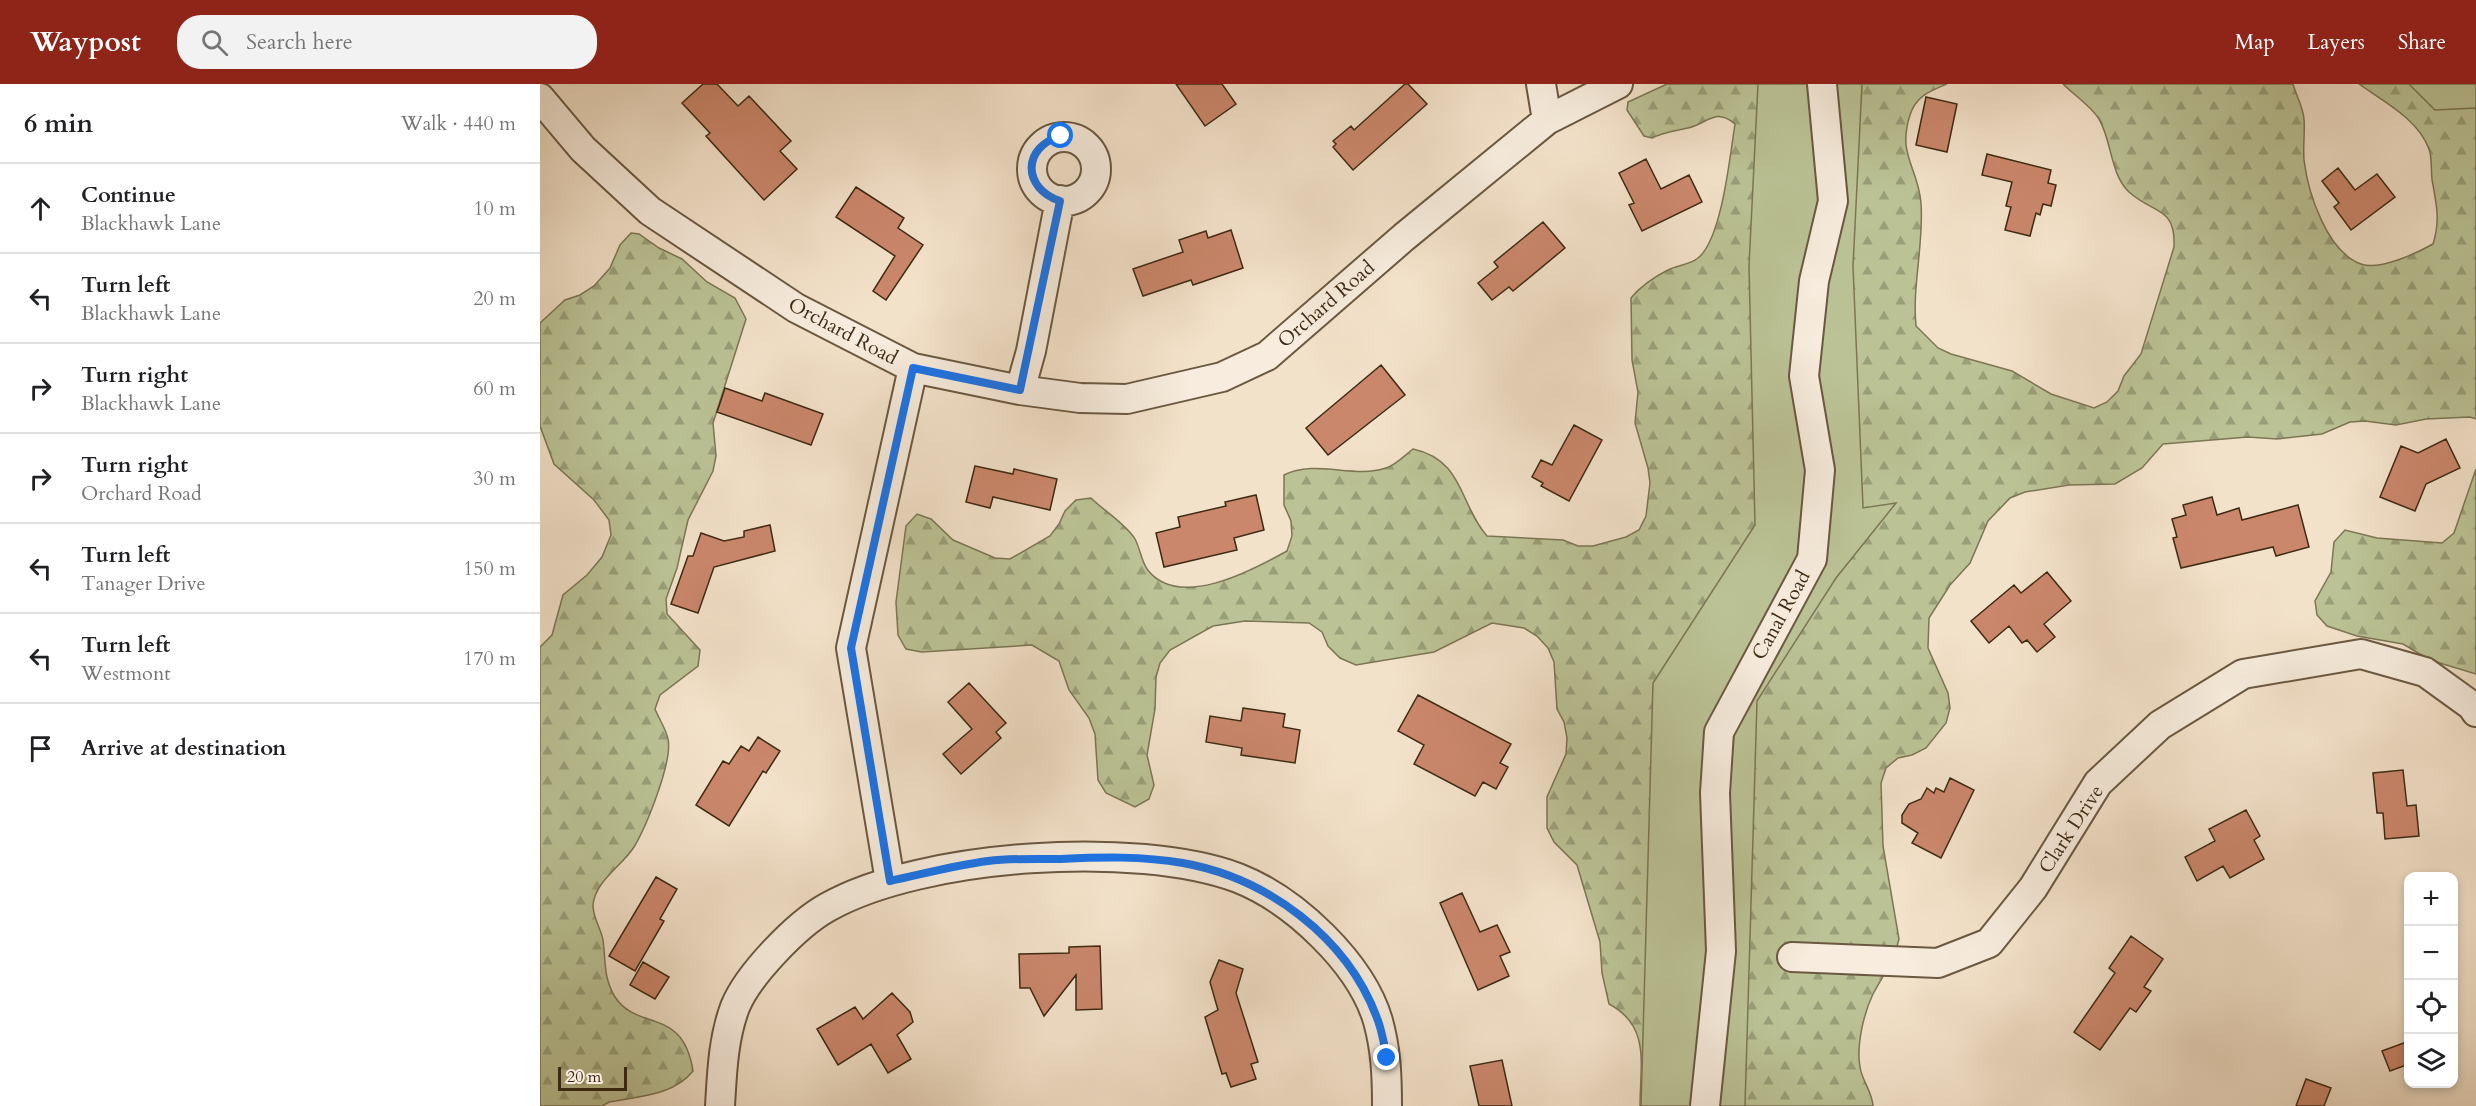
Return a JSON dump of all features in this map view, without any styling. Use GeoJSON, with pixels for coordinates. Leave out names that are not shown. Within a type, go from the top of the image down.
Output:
{"type":"FeatureCollection","features":[{"type":"Feature","properties":{"kind":"street"},"geometry":{"type":"LineString","coordinates":[[1541,84],[1547,120]]}},
{"type":"Feature","properties":{"kind":"street","name":"Orchard Road"},"geometry":{"type":"LineString","coordinates":[[540,98],[583,149],[650,211],[796,308],[913,368],[1020,390],[1080,398],[1126,399],[1222,377],[1267,356],[1404,237],[1547,120],[1618,84]]}},
{"type":"Feature","properties":{"kind":"street","name":"Canal Road"},"geometry":{"type":"LineString","coordinates":[[1705,1106],[1721,951],[1715,793],[1719,732],[1812,559],[1820,470],[1804,376],[1814,281],[1833,201],[1822,84]]}},
{"type":"Feature","properties":{"kind":"street"},"geometry":{"type":"LineString","coordinates":[[1020,390],[1060,201]]}},
{"type":"Feature","properties":{"kind":"street"},"geometry":{"type":"LineString","coordinates":[[890,881],[851,648],[913,368]]}},
{"type":"Feature","properties":{"kind":"street","name":"Clark Drive"},"geometry":{"type":"LineString","coordinates":[[1792,957],[1938,963],[1989,943],[2033,888],[2098,783],[2160,726],[2243,674],[2361,654],[2425,672],[2472,706],[2476,712]]}},
{"type":"Feature","properties":{"kind":"street"},"geometry":{"type":"LineString","coordinates":[[720,1106],[724,1046],[736,1006],[766,961],[795,932],[828,907],[890,881],[988,861],[1123,856],[1184,863],[1239,879],[1284,903],[1321,934],[1364,991],[1377,1018],[1387,1058],[1387,1106]]}},
{"type":"Feature","properties":{"kind":"green space"},"geometry":{"type":"Polygon","coordinates":[[[1667,84],[1947,84],[1929,92],[1916,103],[1907,129],[1907,151],[1921,203],[1916,326],[1938,348],[1951,354],[2012,371],[2051,394],[2094,408],[2107,402],[2118,391],[2124,376],[2141,354],[2174,247],[2174,234],[2167,217],[2138,199],[2123,185],[2099,119],[2063,84],[2293,84],[2303,115],[2306,173],[2321,220],[2338,247],[2349,257],[2369,266],[2398,260],[2433,244],[2437,229],[2437,215],[2430,153],[2424,138],[2399,112],[2359,84],[2476,84],[2476,419],[2470,417],[2426,419],[2396,425],[2365,421],[2350,422],[2322,434],[2277,439],[2248,437],[2163,444],[2142,468],[2115,484],[2069,485],[2025,492],[2010,498],[1988,521],[1970,563],[1950,585],[1929,618],[1928,648],[1948,693],[1950,708],[1946,723],[1926,748],[1912,755],[1898,758],[1886,768],[1881,783],[1883,846],[1899,939],[1892,961],[1873,994],[1860,1039],[1860,1067],[1873,1106],[1640,1106],[1641,1062],[1637,1035],[1632,1023],[1609,1004],[1602,973],[1600,942],[1577,865],[1554,842],[1547,828],[1547,797],[1566,754],[1567,738],[1564,722],[1557,709],[1554,662],[1548,648],[1537,636],[1524,628],[1492,623],[1434,652],[1356,665],[1340,658],[1328,646],[1322,632],[1309,623],[1245,621],[1213,626],[1170,650],[1160,663],[1156,677],[1155,709],[1147,755],[1154,785],[1149,799],[1135,807],[1106,793],[1098,780],[1095,734],[1089,718],[1069,690],[1059,661],[1032,645],[922,652],[906,649],[898,635],[896,602],[906,526],[917,514],[931,519],[953,540],[995,558],[1010,559],[1050,536],[1065,511],[1076,500],[1091,498],[1131,534],[1147,569],[1161,581],[1177,587],[1196,587],[1236,576],[1287,551],[1292,536],[1291,521],[1284,505],[1284,475],[1309,469],[1373,471],[1393,465],[1413,449],[1430,455],[1451,473],[1478,524],[1487,536],[1563,540],[1578,546],[1593,546],[1626,537],[1639,530],[1646,516],[1650,483],[1635,423],[1638,392],[1632,360],[1631,298],[1653,279],[1672,268],[1698,258],[1706,248],[1724,196],[1735,124],[1728,119],[1716,117],[1695,126],[1652,138],[1644,136],[1627,110],[1628,102],[1667,84]]]}},
{"type":"Feature","properties":{"kind":"green space"},"geometry":{"type":"Polygon","coordinates":[[[1758,84],[1862,84],[1853,266],[1863,508],[1896,503],[1836,578],[1757,701],[1745,1106],[1641,1106],[1653,683],[1755,525],[1749,266],[1758,84]]]}},
{"type":"Feature","properties":{"kind":"green space"},"geometry":{"type":"Polygon","coordinates":[[[2409,84],[2476,84],[2476,108],[2435,110],[2409,84]]]}},
{"type":"Feature","properties":{"kind":"green space"},"geometry":{"type":"Polygon","coordinates":[[[631,233],[639,234],[659,248],[682,259],[707,282],[735,298],[746,319],[713,423],[716,456],[713,471],[688,520],[677,568],[666,599],[667,614],[700,650],[698,666],[660,695],[655,709],[668,739],[663,778],[634,847],[599,888],[593,905],[603,940],[607,976],[615,997],[625,1008],[670,1028],[680,1037],[688,1051],[693,1071],[676,1086],[655,1094],[609,1102],[602,1106],[540,1106],[540,647],[552,635],[563,595],[587,575],[602,557],[611,535],[609,520],[594,500],[554,464],[540,426],[540,323],[565,300],[580,295],[594,286],[610,268],[620,245],[631,233]]]}},
{"type":"Feature","properties":{"kind":"green space"},"geometry":{"type":"Polygon","coordinates":[[[2476,469],[2476,674],[2430,660],[2403,644],[2357,636],[2327,626],[2317,615],[2315,601],[2331,572],[2334,542],[2345,530],[2377,538],[2442,543],[2454,533],[2476,469]]]}},
{"type":"Feature","properties":{"kind":"building"},"geometry":{"type":"Polygon","coordinates":[[[703,84],[717,84],[738,106],[749,96],[791,141],[780,151],[797,169],[764,200],[706,136],[710,133],[682,103],[703,84]]]}},
{"type":"Feature","properties":{"kind":"building"},"geometry":{"type":"Polygon","coordinates":[[[1176,84],[1222,84],[1236,104],[1205,126],[1176,84]]]}},
{"type":"Feature","properties":{"kind":"building"},"geometry":{"type":"Polygon","coordinates":[[[1405,84],[1408,84],[1427,104],[1353,170],[1333,147],[1336,144],[1333,141],[1351,126],[1354,130],[1405,84]]]}},
{"type":"Feature","properties":{"kind":"building"},"geometry":{"type":"Polygon","coordinates":[[[1926,97],[1957,104],[1947,152],[1916,145],[1926,97]]]}},
{"type":"Feature","properties":{"kind":"building"},"geometry":{"type":"Polygon","coordinates":[[[1987,154],[2051,170],[2048,183],[2056,185],[2051,206],[2043,204],[2040,215],[2036,213],[2030,236],[2005,230],[2011,207],[2006,206],[2012,182],[1982,175],[1987,154]]]}},
{"type":"Feature","properties":{"kind":"building"},"geometry":{"type":"Polygon","coordinates":[[[1646,159],[1661,189],[1689,175],[1702,202],[1642,231],[1629,205],[1634,203],[1619,173],[1646,159]]]}},
{"type":"Feature","properties":{"kind":"building"},"geometry":{"type":"Polygon","coordinates":[[[2338,168],[2355,190],[2377,174],[2395,197],[2351,230],[2334,207],[2339,203],[2322,181],[2338,168]]]}},
{"type":"Feature","properties":{"kind":"building"},"geometry":{"type":"Polygon","coordinates":[[[856,187],[904,218],[898,228],[923,245],[886,300],[873,291],[895,256],[836,217],[856,187]]]}},
{"type":"Feature","properties":{"kind":"building"},"geometry":{"type":"Polygon","coordinates":[[[1543,222],[1565,248],[1513,291],[1509,287],[1492,300],[1478,283],[1498,267],[1494,262],[1543,222]]]}},
{"type":"Feature","properties":{"kind":"building"},"geometry":{"type":"Polygon","coordinates":[[[1231,230],[1243,268],[1193,285],[1191,280],[1143,296],[1133,269],[1183,252],[1179,240],[1206,231],[1208,238],[1231,230]]]}},
{"type":"Feature","properties":{"kind":"building"},"geometry":{"type":"Polygon","coordinates":[[[1381,365],[1405,395],[1328,455],[1306,428],[1381,365]]]}},
{"type":"Feature","properties":{"kind":"building"},"geometry":{"type":"Polygon","coordinates":[[[725,388],[762,401],[765,393],[823,414],[811,445],[717,412],[725,388]]]}},
{"type":"Feature","properties":{"kind":"building"},"geometry":{"type":"Polygon","coordinates":[[[1574,425],[1602,440],[1569,501],[1541,486],[1543,483],[1532,477],[1541,460],[1552,465],[1574,425]]]}},
{"type":"Feature","properties":{"kind":"building"},"geometry":{"type":"Polygon","coordinates":[[[2446,439],[2460,468],[2426,484],[2415,511],[2380,497],[2401,446],[2418,453],[2446,439]]]}},
{"type":"Feature","properties":{"kind":"building"},"geometry":{"type":"Polygon","coordinates":[[[975,466],[1013,474],[1014,469],[1057,479],[1050,510],[993,497],[990,508],[966,502],[975,466]]]}},
{"type":"Feature","properties":{"kind":"building"},"geometry":{"type":"Polygon","coordinates":[[[1256,495],[1264,530],[1234,538],[1237,550],[1164,567],[1156,533],[1180,527],[1178,517],[1226,506],[1225,502],[1256,495]]]}},
{"type":"Feature","properties":{"kind":"building"},"geometry":{"type":"Polygon","coordinates":[[[2212,497],[2217,515],[2239,508],[2242,520],[2298,505],[2309,547],[2276,556],[2273,547],[2181,568],[2173,538],[2177,537],[2172,519],[2186,515],[2183,505],[2212,497]]]}},
{"type":"Feature","properties":{"kind":"building"},"geometry":{"type":"Polygon","coordinates":[[[770,525],[775,551],[714,567],[698,613],[671,604],[688,556],[693,556],[701,533],[724,541],[744,537],[744,531],[770,525]]]}},
{"type":"Feature","properties":{"kind":"building"},"geometry":{"type":"Polygon","coordinates":[[[2047,572],[2071,601],[2044,624],[2055,637],[2037,652],[2027,640],[2022,643],[2009,626],[1989,643],[1971,621],[2014,585],[2021,593],[2047,572]]]}},
{"type":"Feature","properties":{"kind":"building"},"geometry":{"type":"Polygon","coordinates":[[[969,683],[1006,723],[996,732],[1001,738],[961,774],[943,754],[972,729],[948,702],[969,683]]]}},
{"type":"Feature","properties":{"kind":"building"},"geometry":{"type":"Polygon","coordinates":[[[1418,695],[1511,744],[1500,763],[1508,767],[1496,789],[1483,782],[1475,796],[1414,764],[1424,745],[1398,731],[1418,695]]]}},
{"type":"Feature","properties":{"kind":"building"},"geometry":{"type":"Polygon","coordinates":[[[1243,708],[1285,714],[1283,727],[1300,730],[1295,763],[1241,755],[1242,748],[1206,742],[1210,716],[1241,721],[1243,708]]]}},
{"type":"Feature","properties":{"kind":"building"},"geometry":{"type":"Polygon","coordinates":[[[758,737],[780,751],[766,773],[763,771],[729,826],[696,805],[723,761],[729,764],[741,746],[749,751],[758,737]]]}},
{"type":"Feature","properties":{"kind":"building"},"geometry":{"type":"Polygon","coordinates":[[[2403,770],[2407,806],[2416,805],[2419,836],[2385,839],[2383,813],[2377,813],[2373,773],[2403,770]]]}},
{"type":"Feature","properties":{"kind":"building"},"geometry":{"type":"Polygon","coordinates":[[[1950,778],[1974,790],[1941,858],[1912,843],[1918,833],[1902,823],[1902,815],[1909,804],[1921,799],[1927,788],[1934,793],[1936,788],[1944,792],[1950,778]]]}},
{"type":"Feature","properties":{"kind":"building"},"geometry":{"type":"Polygon","coordinates":[[[2246,810],[2260,836],[2254,840],[2264,859],[2230,878],[2223,866],[2197,881],[2185,857],[2215,841],[2209,829],[2246,810]]]}},
{"type":"Feature","properties":{"kind":"building"},"geometry":{"type":"Polygon","coordinates":[[[656,877],[677,889],[660,919],[664,921],[635,971],[609,956],[656,877]]]}},
{"type":"Feature","properties":{"kind":"building"},"geometry":{"type":"Polygon","coordinates":[[[1462,893],[1480,932],[1497,925],[1510,952],[1500,956],[1509,976],[1478,990],[1440,903],[1462,893]]]}},
{"type":"Feature","properties":{"kind":"building"},"geometry":{"type":"Polygon","coordinates":[[[2131,936],[2163,959],[2144,987],[2151,991],[2136,1012],[2130,1008],[2100,1050],[2074,1032],[2115,973],[2109,968],[2131,936]]]}},
{"type":"Feature","properties":{"kind":"building"},"geometry":{"type":"Polygon","coordinates":[[[1100,946],[1102,1009],[1076,1010],[1076,975],[1044,1016],[1030,988],[1020,988],[1019,954],[1069,953],[1069,947],[1100,946]]]}},
{"type":"Feature","properties":{"kind":"building"},"geometry":{"type":"Polygon","coordinates":[[[1219,960],[1243,969],[1236,993],[1258,1062],[1251,1064],[1256,1079],[1231,1087],[1226,1073],[1222,1074],[1205,1017],[1218,1010],[1210,982],[1219,960]]]}},
{"type":"Feature","properties":{"kind":"building"},"geometry":{"type":"Polygon","coordinates":[[[643,962],[669,977],[655,999],[630,985],[643,962]]]}},
{"type":"Feature","properties":{"kind":"building"},"geometry":{"type":"Polygon","coordinates":[[[892,993],[910,1012],[913,1022],[897,1035],[911,1059],[888,1073],[871,1044],[838,1065],[817,1029],[855,1007],[863,1019],[892,993]]]}},
{"type":"Feature","properties":{"kind":"building"},"geometry":{"type":"Polygon","coordinates":[[[2404,1043],[2404,1066],[2390,1071],[2382,1051],[2404,1043]]]}},
{"type":"Feature","properties":{"kind":"building"},"geometry":{"type":"Polygon","coordinates":[[[1502,1060],[1512,1106],[1479,1106],[1470,1066],[1502,1060]]]}},
{"type":"Feature","properties":{"kind":"building"},"geometry":{"type":"Polygon","coordinates":[[[2306,1079],[2331,1088],[2324,1106],[2296,1106],[2306,1079]]]}},
{"type":"Feature","properties":{"kind":"route"},"geometry":{"type":"LineString","coordinates":[[1061,136],[1041,146],[1032,162],[1034,182],[1047,196],[1060,201],[1031,351],[1020,390],[913,368],[851,648],[890,881],[988,861],[1123,856],[1184,863],[1239,879],[1284,903],[1321,934],[1343,960],[1364,991],[1377,1018],[1387,1058]]}}]}
